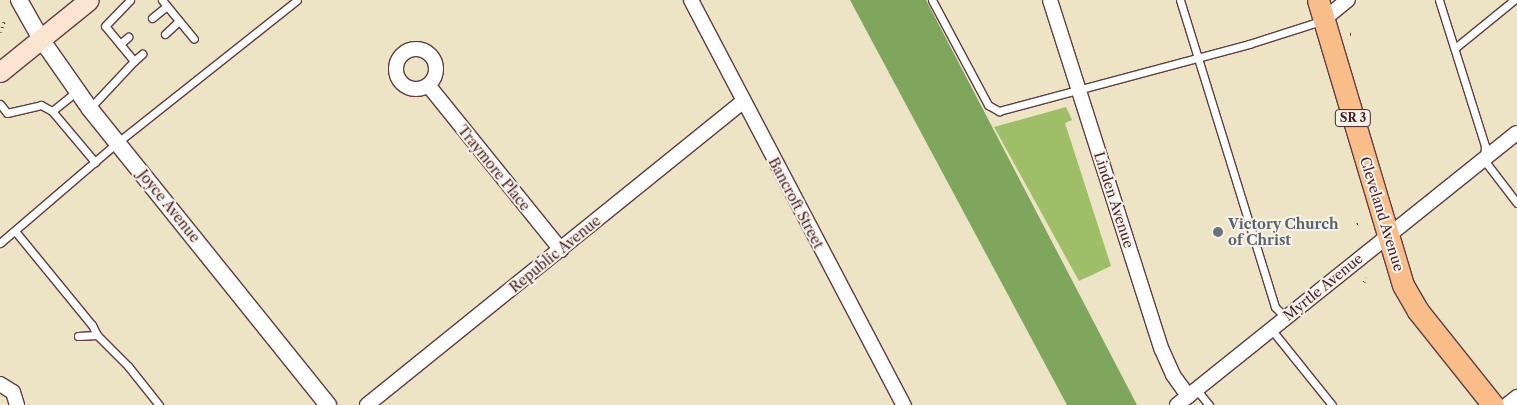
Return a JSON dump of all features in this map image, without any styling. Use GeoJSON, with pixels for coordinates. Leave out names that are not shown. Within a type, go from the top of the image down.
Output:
{"type":"FeatureCollection","features":[{"type":"Feature","properties":{"kind":"main road"},"geometry":{"type":"LineString","coordinates":[[0,72],[88,0]]}},
{"type":"Feature","properties":{"kind":"main road","name":"Cleveland Avenue"},"geometry":{"type":"LineString","coordinates":[[1320,10],[1403,285],[1418,311],[1493,405]]}},
{"type":"Feature","properties":{"kind":"street","name":"Joyce Avenue"},"geometry":{"type":"LineString","coordinates":[[19,0],[41,39],[90,109],[328,405]]}},
{"type":"Feature","properties":{"kind":"street","name":"Bancroft Street"},"geometry":{"type":"LineString","coordinates":[[691,0],[742,102],[904,405]]}},
{"type":"Feature","properties":{"kind":"street","name":"Linden Avenue"},"geometry":{"type":"LineString","coordinates":[[1050,0],[1162,350],[1172,375],[1192,392]]}},
{"type":"Feature","properties":{"kind":"street"},"geometry":{"type":"LineString","coordinates":[[1320,10],[1348,0]]}},
{"type":"Feature","properties":{"kind":"street","name":"Traymore Place"},"geometry":{"type":"LineString","coordinates":[[428,85],[561,250]]}},
{"type":"Feature","properties":{"kind":"street","name":"Republic Avenue"},"geometry":{"type":"LineString","coordinates":[[367,405],[742,102]]}},
{"type":"Feature","properties":{"kind":"street","name":"Myrtle Avenue"},"geometry":{"type":"LineString","coordinates":[[1177,405],[1517,133]]}},
{"type":"Feature","properties":{"kind":"street"},"geometry":{"type":"LineString","coordinates":[[0,384],[13,392],[17,405]]}},
{"type":"Feature","properties":{"kind":"street"},"geometry":{"type":"LineString","coordinates":[[1507,405],[1517,397]]}},
{"type":"Feature","properties":{"kind":"lane"},"geometry":{"type":"LineString","coordinates":[[130,0],[106,22],[106,26],[134,61]]}},
{"type":"Feature","properties":{"kind":"lane"},"geometry":{"type":"LineString","coordinates":[[0,243],[118,142],[297,0]]}},
{"type":"Feature","properties":{"kind":"lane"},"geometry":{"type":"LineString","coordinates":[[932,0],[988,105],[999,110],[1197,58],[1320,10]]}},
{"type":"Feature","properties":{"kind":"lane"},"geometry":{"type":"LineString","coordinates":[[1180,0],[1275,307],[1286,318]]}},
{"type":"Feature","properties":{"kind":"lane"},"geometry":{"type":"LineString","coordinates":[[1439,0],[1485,146],[1484,160],[1517,202]]}},
{"type":"Feature","properties":{"kind":"lane"},"geometry":{"type":"LineString","coordinates":[[1455,48],[1514,0]]}},
{"type":"Feature","properties":{"kind":"lane"},"geometry":{"type":"LineString","coordinates":[[152,18],[164,3],[194,39]]}},
{"type":"Feature","properties":{"kind":"lane"},"geometry":{"type":"LineString","coordinates":[[165,34],[179,22]]}},
{"type":"Feature","properties":{"kind":"lane"},"geometry":{"type":"LineString","coordinates":[[120,44],[128,37]]}},
{"type":"Feature","properties":{"kind":"lane"},"geometry":{"type":"LineString","coordinates":[[90,109],[142,54]]}},
{"type":"Feature","properties":{"kind":"lane"},"geometry":{"type":"LineString","coordinates":[[52,111],[77,90]]}},
{"type":"Feature","properties":{"kind":"lane"},"geometry":{"type":"LineString","coordinates":[[0,104],[8,112],[41,106],[52,111],[95,162]]}},
{"type":"Feature","properties":{"kind":"lane"},"geometry":{"type":"LineString","coordinates":[[15,231],[92,324],[97,335],[159,405]]}},
{"type":"Feature","properties":{"kind":"lane"},"geometry":{"type":"LineString","coordinates":[[1271,329],[1332,405]]}},
{"type":"Feature","properties":{"kind":"lane"},"geometry":{"type":"LineString","coordinates":[[78,336],[97,335]]}},
{"type":"Feature","properties":{"kind":"lane"},"geometry":{"type":"LineString","coordinates":[[1192,392],[1209,405]]}},
{"type":"Feature","properties":{"kind":"path"},"geometry":{"type":"LineString","coordinates":[[0,32],[4,22]]}},
{"type":"Feature","properties":{"kind":"path"},"geometry":{"type":"LineString","coordinates":[[1350,34],[1355,34]]}},
{"type":"Feature","properties":{"kind":"path"},"geometry":{"type":"LineString","coordinates":[[1364,282],[1366,277]]}},
{"type":"Feature","properties":{"kind":"green space"},"geometry":{"type":"Polygon","coordinates":[[[850,0],[926,0],[1137,405],[1067,405],[850,0]]]}},
{"type":"Feature","properties":{"kind":"green space"},"geometry":{"type":"Polygon","coordinates":[[[1066,107],[1072,120],[1065,123],[1111,266],[1079,281],[994,127],[1066,107]]]}},
{"type":"Feature","properties":{"kind":"place","name":"Victory Church of Christ"},"geometry":{"type":"Point","coordinates":[1218,232]}}]}
